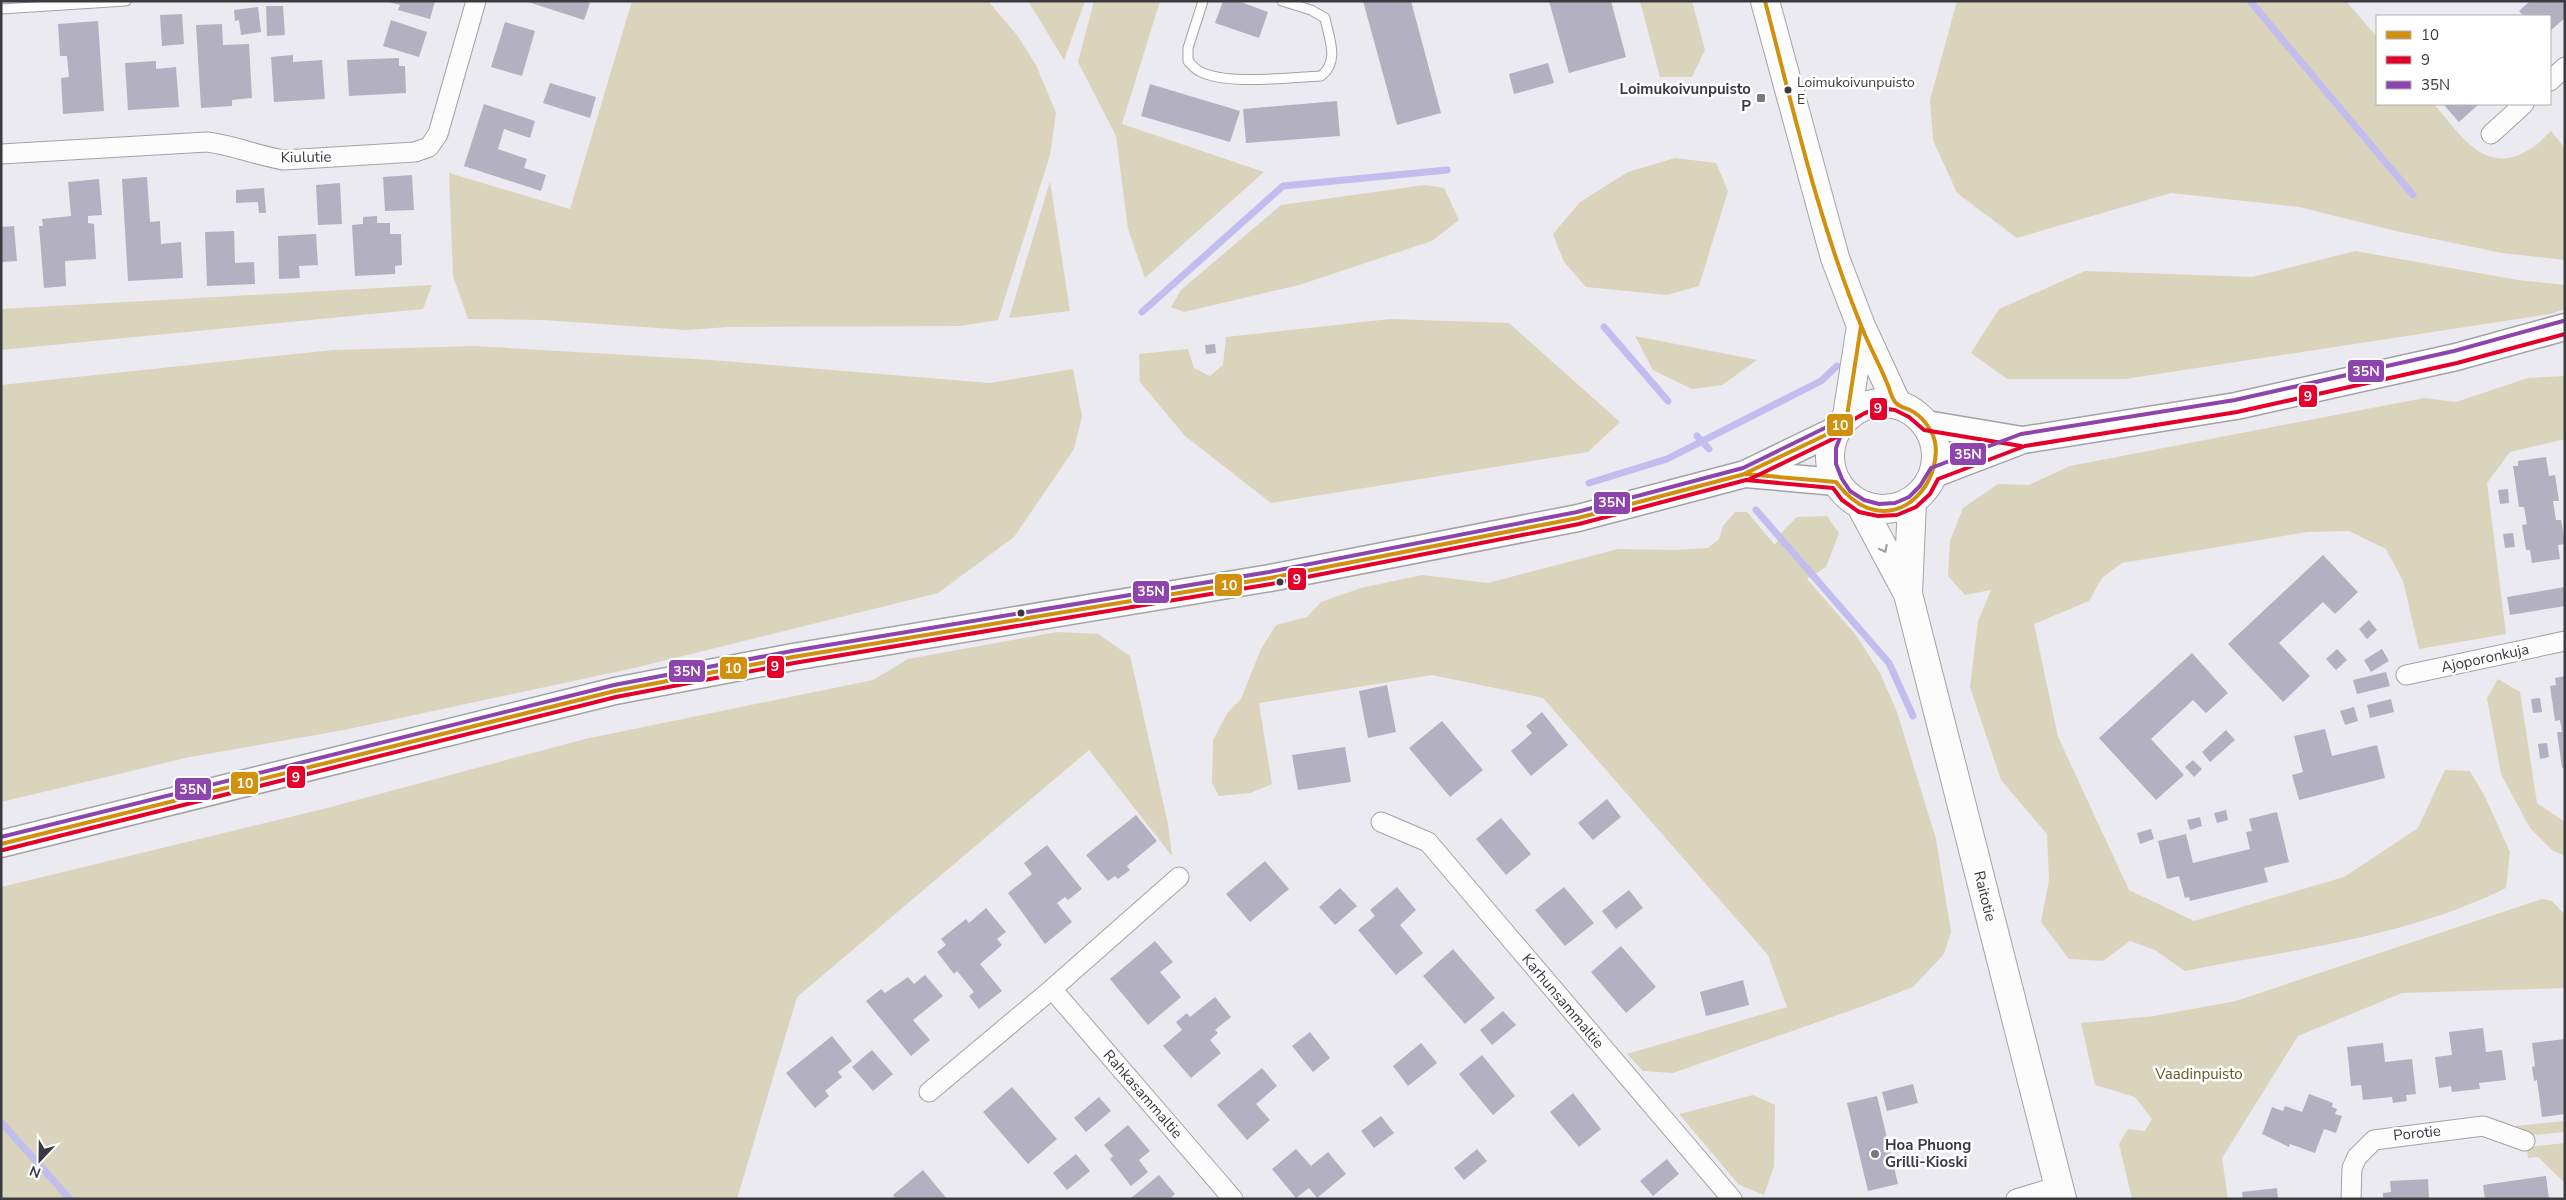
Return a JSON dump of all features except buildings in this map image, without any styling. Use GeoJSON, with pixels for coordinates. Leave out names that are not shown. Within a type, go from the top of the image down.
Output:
{"type":"FeatureCollection","features":[{"type":"Feature","properties":{"kind":"main road"},"geometry":{"type":"LineString","coordinates":[[1765,1],[1835,258],[1861,326],[1897,404]]}},
{"type":"Feature","properties":{"kind":"main road"},"geometry":{"type":"LineString","coordinates":[[1841,423],[1862,407],[1879,402],[1897,404],[1913,412],[1926,424],[1936,449],[1937,457],[1934,474],[1925,490],[1912,502],[1896,509],[1878,510],[1861,506],[1846,496],[1836,482],[1830,465],[1830,447],[1841,423],[1861,326]]}},
{"type":"Feature","properties":{"kind":"main road","name":"Raitotie"},"geometry":{"type":"LineString","coordinates":[[1908,594],[1912,502]]}},
{"type":"Feature","properties":{"kind":"main road","name":"Raitotie"},"geometry":{"type":"LineString","coordinates":[[1861,506],[1908,594],[2061,1192]]}},
{"type":"Feature","properties":{"kind":"street","name":"Kiulutie"},"geometry":{"type":"LineString","coordinates":[[1,154],[207,142],[225,144],[264,157],[284,160],[415,152],[429,147],[438,134],[476,1]]}},
{"type":"Feature","properties":{"kind":"street"},"geometry":{"type":"LineString","coordinates":[[2551,80],[2565,67]]}},
{"type":"Feature","properties":{"kind":"street"},"geometry":{"type":"LineString","coordinates":[[2491,134],[2523,105]]}},
{"type":"Feature","properties":{"kind":"street"},"geometry":{"type":"LineString","coordinates":[[1934,474],[2023,440],[2236,406],[2456,357],[2565,327]]}},
{"type":"Feature","properties":{"kind":"street"},"geometry":{"type":"LineString","coordinates":[[1,844],[615,691],[793,657],[1270,578],[1578,518],[1745,474],[1841,423]]}},
{"type":"Feature","properties":{"kind":"street"},"geometry":{"type":"LineString","coordinates":[[1926,424],[2023,440]]}},
{"type":"Feature","properties":{"kind":"street"},"geometry":{"type":"LineString","coordinates":[[1745,474],[1836,482]]}},
{"type":"Feature","properties":{"kind":"street","name":"Ajoporonkuja"},"geometry":{"type":"LineString","coordinates":[[2406,675],[2565,641]]}},
{"type":"Feature","properties":{"kind":"street","name":"Karhunsammaltie"},"geometry":{"type":"LineString","coordinates":[[1380,822],[1428,842],[1732,1199]]}},
{"type":"Feature","properties":{"kind":"street"},"geometry":{"type":"LineString","coordinates":[[929,1092],[1052,989],[1179,877]]}},
{"type":"Feature","properties":{"kind":"street","name":"Rahkasammaltie"},"geometry":{"type":"LineString","coordinates":[[1052,989],[1233,1199]]}},
{"type":"Feature","properties":{"kind":"street","name":"Porotie"},"geometry":{"type":"LineString","coordinates":[[2351,1199],[2352,1168],[2361,1152],[2374,1140],[2483,1126],[2525,1141]]}},
{"type":"Feature","properties":{"kind":"street"},"geometry":{"type":"LineString","coordinates":[[2016,1199],[2061,1192]]}},
{"type":"Feature","properties":{"kind":"lane"},"geometry":{"type":"LineString","coordinates":[[1,9],[126,1]]}},
{"type":"Feature","properties":{"kind":"lane"},"geometry":{"type":"LineString","coordinates":[[1203,1],[1188,48],[1188,61],[1198,71],[1213,76],[1245,79],[1321,76],[1330,69],[1333,58],[1325,18],[1311,10],[1282,1]]}},
{"type":"Feature","properties":{"kind":"green space"},"geometry":{"type":"Polygon","coordinates":[[[632,1],[988,1],[1017,35],[1036,65],[1056,113],[1050,155],[998,320],[960,326],[729,327],[686,330],[544,320],[468,319],[453,276],[449,173],[570,209],[632,1]]]}},
{"type":"Feature","properties":{"kind":"green space"},"geometry":{"type":"Polygon","coordinates":[[[1028,1],[1085,1],[1064,60],[1028,1]]]}},
{"type":"Feature","properties":{"kind":"green space"},"geometry":{"type":"Polygon","coordinates":[[[1094,1],[1160,1],[1122,124],[1264,172],[1145,278],[1128,229],[1116,136],[1078,62],[1094,1]]]}},
{"type":"Feature","properties":{"kind":"green space"},"geometry":{"type":"Polygon","coordinates":[[[1640,1],[1692,1],[1705,50],[1692,77],[1660,77],[1640,1]]]}},
{"type":"Feature","properties":{"kind":"green space"},"geometry":{"type":"Polygon","coordinates":[[[1957,1],[2346,1],[2376,36],[2376,105],[2435,105],[2475,149],[2487,155],[2500,158],[2514,157],[2530,149],[2551,131],[2565,148],[2565,260],[2502,253],[2400,232],[2299,207],[2171,193],[2017,238],[1957,193],[1933,140],[1930,100],[1957,1]]]}},
{"type":"Feature","properties":{"kind":"green space"},"geometry":{"type":"Polygon","coordinates":[[[1675,158],[1716,163],[1728,191],[1699,286],[1667,295],[1586,287],[1564,262],[1553,234],[1580,202],[1628,172],[1675,158]]]}},
{"type":"Feature","properties":{"kind":"green space"},"geometry":{"type":"Polygon","coordinates":[[[1050,181],[1070,311],[1009,318],[1050,181]]]}},
{"type":"Feature","properties":{"kind":"green space"},"geometry":{"type":"Polygon","coordinates":[[[1425,185],[1444,188],[1459,220],[1432,241],[1299,285],[1184,312],[1171,307],[1181,290],[1281,205],[1425,185]]]}},
{"type":"Feature","properties":{"kind":"green space"},"geometry":{"type":"Polygon","coordinates":[[[2355,251],[2518,280],[2565,285],[2565,309],[2550,314],[2125,379],[2007,379],[1971,353],[1999,309],[2085,271],[2252,277],[2355,251]]]}},
{"type":"Feature","properties":{"kind":"green space"},"geometry":{"type":"Polygon","coordinates":[[[432,285],[423,309],[1,350],[1,309],[432,285]]]}},
{"type":"Feature","properties":{"kind":"green space"},"geometry":{"type":"Polygon","coordinates":[[[1390,319],[1509,323],[1620,422],[1588,452],[1271,503],[1185,436],[1140,382],[1139,354],[1188,349],[1194,368],[1210,376],[1223,365],[1226,337],[1390,319]]]}},
{"type":"Feature","properties":{"kind":"green space"},"geometry":{"type":"Polygon","coordinates":[[[1635,336],[1757,360],[1722,385],[1692,389],[1653,370],[1635,336]]]}},
{"type":"Feature","properties":{"kind":"green space"},"geometry":{"type":"Polygon","coordinates":[[[475,346],[711,360],[990,383],[1073,369],[1082,416],[1074,449],[1014,537],[938,593],[634,668],[344,730],[190,757],[1,802],[1,385],[333,350],[475,346]]]}},
{"type":"Feature","properties":{"kind":"green space"},"geometry":{"type":"Polygon","coordinates":[[[2565,376],[2565,439],[2510,452],[2487,483],[2506,634],[2419,649],[2403,581],[2386,549],[2349,531],[2307,532],[2122,563],[2102,578],[2089,601],[2034,624],[2058,737],[2129,890],[2194,921],[2344,877],[2418,828],[2445,770],[2470,771],[2485,797],[2510,852],[2506,888],[2468,905],[2429,919],[2389,930],[2348,940],[2185,971],[2155,950],[2130,941],[2103,961],[2069,959],[2041,922],[2049,880],[2047,834],[2001,780],[1970,687],[1978,621],[1991,590],[1965,595],[1948,576],[1950,541],[1963,508],[1998,484],[2029,485],[2070,466],[2424,398],[2456,402],[2528,378],[2565,376]]]}},
{"type":"Feature","properties":{"kind":"green space"},"geometry":{"type":"Polygon","coordinates":[[[1735,512],[1747,512],[1775,545],[1782,532],[1797,517],[1827,516],[1839,533],[1826,567],[1807,579],[1856,635],[1880,673],[1897,712],[1936,839],[1951,932],[1944,954],[1913,987],[1673,1073],[1643,1071],[1627,1054],[1787,1007],[1768,955],[1543,698],[1432,675],[1259,703],[1272,784],[1250,793],[1219,796],[1212,783],[1213,740],[1228,712],[1241,699],[1261,649],[1276,625],[1307,617],[1321,602],[1361,588],[1422,575],[1488,583],[1618,549],[1675,550],[1708,548],[1719,539],[1723,526],[1735,512]]]}},
{"type":"Feature","properties":{"kind":"green space"},"geometry":{"type":"Polygon","coordinates":[[[1057,632],[1098,634],[1130,656],[1168,824],[1172,856],[1089,750],[797,997],[737,1199],[1,1199],[1,887],[327,808],[585,739],[873,680],[908,659],[1057,632]]]}},
{"type":"Feature","properties":{"kind":"green space"},"geometry":{"type":"Polygon","coordinates":[[[2498,679],[2520,692],[2537,803],[2565,822],[2565,856],[2552,850],[2530,828],[2501,774],[2487,698],[2498,679]]]}},
{"type":"Feature","properties":{"kind":"green space","name":"Vaadinpuisto"},"geometry":{"type":"Polygon","coordinates":[[[2542,899],[2552,901],[2565,915],[2565,988],[2402,993],[2298,1036],[2222,1158],[2228,1199],[2132,1199],[2119,1144],[2128,1129],[2145,1131],[2152,1119],[2135,1097],[2095,1085],[2081,1023],[2154,1016],[2236,1001],[2542,899]]]}},
{"type":"Feature","properties":{"kind":"green space"},"geometry":{"type":"Polygon","coordinates":[[[1753,1095],[1775,1105],[1774,1166],[1764,1195],[1739,1185],[1679,1114],[1753,1095]]]}},
{"type":"Feature","properties":{"kind":"green space"},"geometry":{"type":"Polygon","coordinates":[[[2565,1121],[2565,1132],[2523,1136],[2514,1128],[2516,1126],[2565,1121]]]}},
{"type":"Feature","properties":{"kind":"green space"},"geometry":{"type":"Polygon","coordinates":[[[2565,1143],[2565,1183],[2538,1157],[2528,1158],[2527,1147],[2565,1143]]]}},
{"type":"Feature","properties":{"kind":"waterway"},"geometry":{"type":"LineString","coordinates":[[2250,1],[2413,195]]}},
{"type":"Feature","properties":{"kind":"waterway"},"geometry":{"type":"LineString","coordinates":[[1142,312],[1283,186],[1447,170]]}},
{"type":"Feature","properties":{"kind":"waterway"},"geometry":{"type":"LineString","coordinates":[[1604,327],[1668,401]]}},
{"type":"Feature","properties":{"kind":"waterway"},"geometry":{"type":"LineString","coordinates":[[1589,483],[1667,459],[1821,381],[1837,366]]}},
{"type":"Feature","properties":{"kind":"waterway"},"geometry":{"type":"LineString","coordinates":[[1697,436],[1709,449]]}},
{"type":"Feature","properties":{"kind":"waterway"},"geometry":{"type":"LineString","coordinates":[[1756,510],[1889,663],[1913,716]]}},
{"type":"Feature","properties":{"kind":"waterway"},"geometry":{"type":"LineString","coordinates":[[1,1122],[70,1199]]}},
{"type":"Feature","properties":{"kind":"transit line","name":"10"},"geometry":{"type":"LineString","coordinates":[[1,844],[615,691],[793,657],[1270,578],[1578,518],[1745,474],[1836,482],[1853,500],[1863,506],[1875,510],[1888,511],[1901,508],[1912,501],[1928,481],[1936,455],[1935,442],[1932,432],[1922,419],[1894,401],[1849,295],[1821,212],[1765,1]]}},
{"type":"Feature","properties":{"kind":"transit line","name":"10"},"geometry":{"type":"LineString","coordinates":[[1744,474],[1836,430],[1847,416],[1861,326],[1859,320]]}},
{"type":"Feature","properties":{"kind":"transit line","name":"35N"},"geometry":{"type":"LineString","coordinates":[[1842,432],[1836,448],[1836,464],[1842,479],[1850,491],[1864,500],[1879,504],[1895,503],[1909,497],[1920,486],[1931,468],[2021,434],[2235,400],[2454,351],[2563,321]]}},
{"type":"Feature","properties":{"kind":"transit line","name":"9"},"geometry":{"type":"LineString","coordinates":[[3,850],[616,697],[794,663],[1271,584],[1579,524],[1746,480],[1833,488],[1842,500],[1859,512],[1878,516],[1897,515],[1916,507],[1930,494],[1938,479],[2025,446],[2237,412],[2457,363],[2565,334]]}},
{"type":"Feature","properties":{"kind":"transit line","name":"9"},"geometry":{"type":"LineString","coordinates":[[1748,480],[1839,436],[1851,421],[1865,413],[1880,408],[1895,410],[1909,417],[1924,430],[2021,446]]}},
{"type":"Feature","properties":{"kind":"transit line","name":"35N"},"geometry":{"type":"LineString","coordinates":[[1,837],[614,685],[792,651],[1269,572],[1577,512],[1743,468],[1833,424]]}},
{"type":"Feature","properties":{"kind":"place","name":"Loimukoivunpuisto E"},"geometry":{"type":"Point","coordinates":[1788,90]}},
{"type":"Feature","properties":{"kind":"place","name":"Loimukoivunpuisto P"},"geometry":{"type":"Point","coordinates":[1761,98]}},
{"type":"Feature","properties":{"kind":"place","name":"Hoa Phuong Grilli-Kioski"},"geometry":{"type":"Point","coordinates":[1875,1154]}}]}
